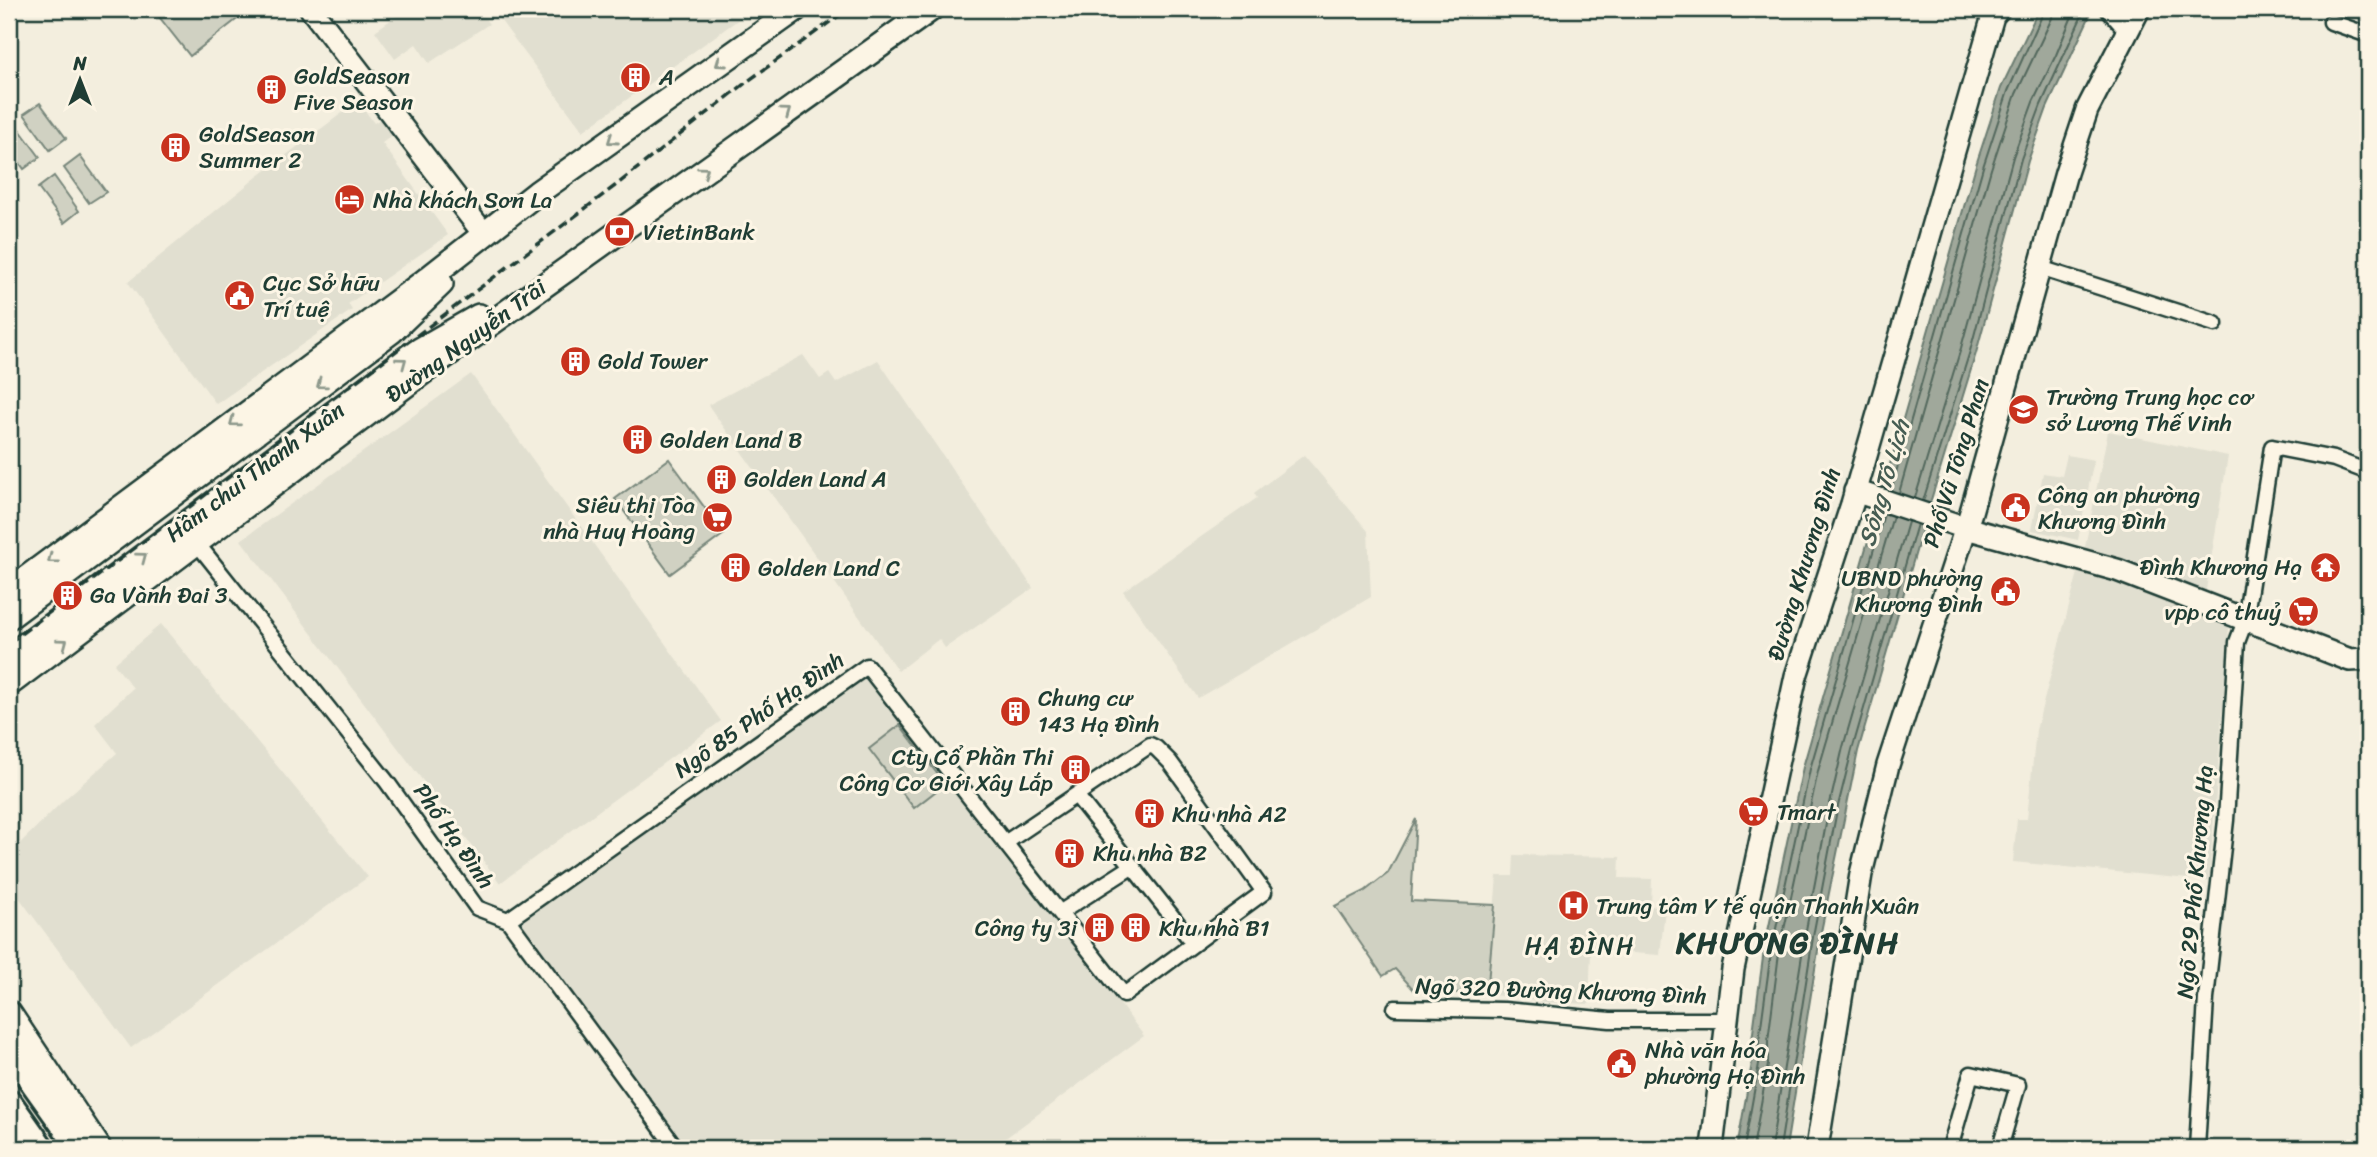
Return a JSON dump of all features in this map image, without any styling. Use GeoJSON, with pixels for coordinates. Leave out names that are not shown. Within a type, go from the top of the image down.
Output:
{"type":"FeatureCollection","features":[{"type":"Feature","properties":{"kind":"highway"},"geometry":{"type":"LineString","coordinates":[[9,1046],[81,1148]]}},
{"type":"Feature","properties":{"kind":"highway"},"geometry":{"type":"LineString","coordinates":[[9,1104],[40,1148]]}},
{"type":"Feature","properties":{"kind":"main road"},"geometry":{"type":"LineString","coordinates":[[311,9],[484,234]]}},
{"type":"Feature","properties":{"kind":"main road"},"geometry":{"type":"LineString","coordinates":[[9,591],[421,284],[537,193],[796,9]]}},
{"type":"Feature","properties":{"kind":"main road","name":"Đường Nguyễn Trãi"},"geometry":{"type":"LineString","coordinates":[[9,684],[423,372],[931,9]]}},
{"type":"Feature","properties":{"kind":"main road"},"geometry":{"type":"LineString","coordinates":[[2112,9],[2134,18]]}},
{"type":"Feature","properties":{"kind":"main road","name":"Đường Khương Đình"},"geometry":{"type":"LineString","coordinates":[[1712,1148],[1732,969],[1796,676],[1862,493],[1993,11]]}},
{"type":"Feature","properties":{"kind":"main road","name":"Phố Vũ Tông Phan"},"geometry":{"type":"LineString","coordinates":[[1816,1148],[1861,874],[1903,716],[1957,525],[2040,268],[2066,173],[2087,110],[2134,18]]}},
{"type":"Feature","properties":{"kind":"main road","name":"Hầm chui Thanh Xuân"},"geometry":{"type":"LineString","coordinates":[[9,617],[392,331],[537,193]]}},
{"type":"Feature","properties":{"kind":"main road","name":"Hầm chui Thanh Xuân"},"geometry":{"type":"LineString","coordinates":[[9,657],[411,355],[582,257]]}},
{"type":"Feature","properties":{"kind":"main road"},"geometry":{"type":"LineString","coordinates":[[1862,493],[1957,525],[2117,570],[2350,660],[2368,659]]}},
{"type":"Feature","properties":{"kind":"main road"},"geometry":{"type":"LineString","coordinates":[[9,1013],[99,1148]]}},
{"type":"Feature","properties":{"kind":"main road"},"geometry":{"type":"LineString","coordinates":[[9,1112],[34,1148]]}},
{"type":"Feature","properties":{"kind":"main road"},"geometry":{"type":"LineString","coordinates":[[9,1133],[19,1148]]}},
{"type":"Feature","properties":{"kind":"street"},"geometry":{"type":"LineString","coordinates":[[2331,22],[2368,35]]}},
{"type":"Feature","properties":{"kind":"street"},"geometry":{"type":"LineString","coordinates":[[2040,268],[2214,324]]}},
{"type":"Feature","properties":{"kind":"street","name":"Ngõ 29 Phố Khương Hạ"},"geometry":{"type":"LineString","coordinates":[[2197,1148],[2206,999],[2226,820],[2237,642],[2245,621],[2272,447],[2334,460],[2368,471]]}},
{"type":"Feature","properties":{"kind":"street","name":"Phố Hạ Đình"},"geometry":{"type":"LineString","coordinates":[[196,542],[387,782],[477,908],[508,920]]}},
{"type":"Feature","properties":{"kind":"street","name":"Ngõ 85 Phố Hạ Đình"},"geometry":{"type":"LineString","coordinates":[[508,920],[867,666],[1124,995],[1193,943]]}},
{"type":"Feature","properties":{"kind":"street"},"geometry":{"type":"LineString","coordinates":[[1005,843],[1076,795],[1150,746],[1156,748],[1170,762],[1264,892],[1193,943],[1076,795]]}},
{"type":"Feature","properties":{"kind":"street"},"geometry":{"type":"LineString","coordinates":[[1061,912],[1133,866]]}},
{"type":"Feature","properties":{"kind":"street"},"geometry":{"type":"LineString","coordinates":[[508,920],[676,1148]]}},
{"type":"Feature","properties":{"kind":"street","name":"Ngõ 320 Đường Khương Đình"},"geometry":{"type":"LineString","coordinates":[[1395,1008],[1504,1010],[1610,1020],[1725,1020]]}},
{"type":"Feature","properties":{"kind":"street"},"geometry":{"type":"LineString","coordinates":[[1950,1148],[1970,1074],[2018,1085],[2000,1148]]}},
{"type":"Feature","properties":{"kind":"shaded area"},"geometry":{"type":"Polygon","coordinates":[[[153,9],[250,9],[190,56],[153,9]]]}},
{"type":"Feature","properties":{"kind":"shaded area"},"geometry":{"type":"Polygon","coordinates":[[[406,9],[478,9],[489,24],[429,63],[416,44],[395,59],[375,31],[406,9]]]}},
{"type":"Feature","properties":{"kind":"shaded area"},"geometry":{"type":"Polygon","coordinates":[[[492,9],[753,9],[583,131],[492,9]]]}},
{"type":"Feature","properties":{"kind":"shaded area"},"geometry":{"type":"Polygon","coordinates":[[[358,101],[374,123],[382,118],[394,134],[382,143],[448,235],[348,304],[352,310],[216,404],[128,282],[257,177],[358,101]]]}},
{"type":"Feature","properties":{"kind":"shaded area"},"geometry":{"type":"Polygon","coordinates":[[[40,103],[66,138],[50,150],[24,114],[40,103]]]}},
{"type":"Feature","properties":{"kind":"shaded area"},"geometry":{"type":"Polygon","coordinates":[[[14,122],[40,157],[24,169],[9,148],[9,126],[14,122]]]}},
{"type":"Feature","properties":{"kind":"shaded area"},"geometry":{"type":"Polygon","coordinates":[[[80,156],[106,192],[89,203],[64,168],[80,156]]]}},
{"type":"Feature","properties":{"kind":"shaded area"},"geometry":{"type":"Polygon","coordinates":[[[54,176],[79,211],[64,223],[38,188],[54,176]]]}},
{"type":"Feature","properties":{"kind":"shaded area"},"geometry":{"type":"Polygon","coordinates":[[[803,355],[820,379],[829,373],[836,383],[878,360],[1033,588],[945,648],[939,639],[898,671],[708,405],[803,355]]]}},
{"type":"Feature","properties":{"kind":"shaded area"},"geometry":{"type":"Polygon","coordinates":[[[471,374],[721,721],[500,883],[241,540],[471,374]]]}},
{"type":"Feature","properties":{"kind":"shaded area"},"geometry":{"type":"Polygon","coordinates":[[[2108,431],[2228,456],[2205,596],[2084,552],[2108,431]]]}},
{"type":"Feature","properties":{"kind":"shaded area"},"geometry":{"type":"Polygon","coordinates":[[[1304,455],[1368,531],[1371,597],[1198,698],[1123,591],[1257,498],[1254,493],[1304,455]]]}},
{"type":"Feature","properties":{"kind":"shaded area"},"geometry":{"type":"Polygon","coordinates":[[[2067,455],[2094,460],[2078,540],[2032,530],[2043,473],[2062,476],[2067,455]]]}},
{"type":"Feature","properties":{"kind":"shaded area"},"geometry":{"type":"Polygon","coordinates":[[[669,459],[724,534],[670,574],[615,499],[669,459]]]}},
{"type":"Feature","properties":{"kind":"shaded area"},"geometry":{"type":"Polygon","coordinates":[[[2080,565],[2221,618],[2229,627],[2209,881],[2013,862],[2017,819],[2027,819],[2036,730],[2080,565]]]}},
{"type":"Feature","properties":{"kind":"shaded area"},"geometry":{"type":"Polygon","coordinates":[[[161,624],[368,877],[131,1048],[9,884],[9,854],[117,753],[95,724],[133,688],[114,664],[161,624]]]}},
{"type":"Feature","properties":{"kind":"shaded area"},"geometry":{"type":"Polygon","coordinates":[[[866,669],[1144,1036],[992,1148],[685,1148],[517,919],[866,669]]]}},
{"type":"Feature","properties":{"kind":"shaded area"},"geometry":{"type":"Polygon","coordinates":[[[900,725],[945,784],[914,808],[869,749],[900,725]]]}},
{"type":"Feature","properties":{"kind":"shaded area"},"geometry":{"type":"Polygon","coordinates":[[[1416,819],[1411,901],[1495,905],[1487,994],[1415,991],[1395,969],[1383,976],[1335,906],[1365,891],[1388,873],[1416,819]]]}},
{"type":"Feature","properties":{"kind":"shaded area","name":"Trung tâm Y tế quận Thanh Xuân"},"geometry":{"type":"Polygon","coordinates":[[[1514,855],[1620,857],[1619,878],[1652,879],[1651,906],[1665,909],[1660,955],[1591,950],[1589,1004],[1545,1002],[1487,994],[1497,876],[1513,876],[1514,855]]]}},
{"type":"Feature","properties":{"kind":"water"},"geometry":{"type":"Polygon","coordinates":[[[2039,9],[2093,9],[2047,108],[2028,161],[1976,353],[1858,751],[1821,932],[1786,1148],[1737,1148],[1752,1063],[1752,1040],[1764,950],[1803,767],[1976,165],[2001,88],[2039,9]]]}},
{"type":"Feature","properties":{"kind":"railway"},"geometry":{"type":"LineString","coordinates":[[9,643],[615,186],[748,81],[848,9]]}},
{"type":"Feature","properties":{"kind":"place","name":"A"},"geometry":{"type":"Point","coordinates":[636,77]}},
{"type":"Feature","properties":{"kind":"place","name":"GoldSeason Five Season"},"geometry":{"type":"Point","coordinates":[271,89]}},
{"type":"Feature","properties":{"kind":"place","name":"GoldSeason Summer 2"},"geometry":{"type":"Point","coordinates":[176,147]}},
{"type":"Feature","properties":{"kind":"place","name":"Nhà khách Sơn La"},"geometry":{"type":"Point","coordinates":[350,200]}},
{"type":"Feature","properties":{"kind":"place","name":"VietinBank"},"geometry":{"type":"Point","coordinates":[620,232]}},
{"type":"Feature","properties":{"kind":"place","name":"Cục Sở hữu Trí tuệ"},"geometry":{"type":"Point","coordinates":[240,296]}},
{"type":"Feature","properties":{"kind":"place","name":"Gold Tower"},"geometry":{"type":"Point","coordinates":[575,361]}},
{"type":"Feature","properties":{"kind":"place","name":"Trường Trung học cơ sở Lương Thế Vinh"},"geometry":{"type":"Point","coordinates":[2023,410]}},
{"type":"Feature","properties":{"kind":"place","name":"Golden Land B"},"geometry":{"type":"Point","coordinates":[637,440]}},
{"type":"Feature","properties":{"kind":"place","name":"Golden Land A"},"geometry":{"type":"Point","coordinates":[721,479]}},
{"type":"Feature","properties":{"kind":"place","name":"Công an phường Khương Đình"},"geometry":{"type":"Point","coordinates":[2015,508]}},
{"type":"Feature","properties":{"kind":"place","name":"Siêu thị Tòa nhà Huy Hoàng"},"geometry":{"type":"Point","coordinates":[718,518]}},
{"type":"Feature","properties":{"kind":"place","name":"Đình Khương Hạ"},"geometry":{"type":"Point","coordinates":[2325,567]}},
{"type":"Feature","properties":{"kind":"place","name":"Golden Land C"},"geometry":{"type":"Point","coordinates":[735,568]}},
{"type":"Feature","properties":{"kind":"place","name":"UBND phường Khương Đình"},"geometry":{"type":"Point","coordinates":[2006,591]}},
{"type":"Feature","properties":{"kind":"place","name":"Ga Vành Đai 3"},"geometry":{"type":"Point","coordinates":[67,595]}},
{"type":"Feature","properties":{"kind":"place","name":"vpp cô thuỷ"},"geometry":{"type":"Point","coordinates":[2304,612]}},
{"type":"Feature","properties":{"kind":"place","name":"Chung cư 143 Hạ Đình"},"geometry":{"type":"Point","coordinates":[1015,711]}},
{"type":"Feature","properties":{"kind":"place","name":"Cty Cổ Phần Thi Công Cơ Giới Xây Lắp"},"geometry":{"type":"Point","coordinates":[1076,770]}},
{"type":"Feature","properties":{"kind":"place","name":"Tmart"},"geometry":{"type":"Point","coordinates":[1754,812]}},
{"type":"Feature","properties":{"kind":"place","name":"Khu nhà A2"},"geometry":{"type":"Point","coordinates":[1149,814]}},
{"type":"Feature","properties":{"kind":"place","name":"Khu nhà B2"},"geometry":{"type":"Point","coordinates":[1070,853]}},
{"type":"Feature","properties":{"kind":"place","name":"Trung tâm Y tế quận Thanh Xuân"},"geometry":{"type":"Point","coordinates":[1573,906]}},
{"type":"Feature","properties":{"kind":"place","name":"Công ty 3i"},"geometry":{"type":"Point","coordinates":[1100,928]}},
{"type":"Feature","properties":{"kind":"place","name":"Khu nhà B1"},"geometry":{"type":"Point","coordinates":[1136,928]}},
{"type":"Feature","properties":{"kind":"place","name":"Nhà văn hóa phường Hạ Đình"},"geometry":{"type":"Point","coordinates":[1622,1063]}},
{"type":"Feature","properties":{"kind":"district","name":"KHƯƠNG ĐÌNH"},"geometry":{"type":"Point","coordinates":[1788,943]}},
{"type":"Feature","properties":{"kind":"district","name":"HẠ ĐÌNH"},"geometry":{"type":"Point","coordinates":[1580,946]}},
{"type":"Feature","properties":{"kind":"water label","name":"Sông Tô Lịch"},"geometry":{"type":"Point","coordinates":[1884,483]}}]}
